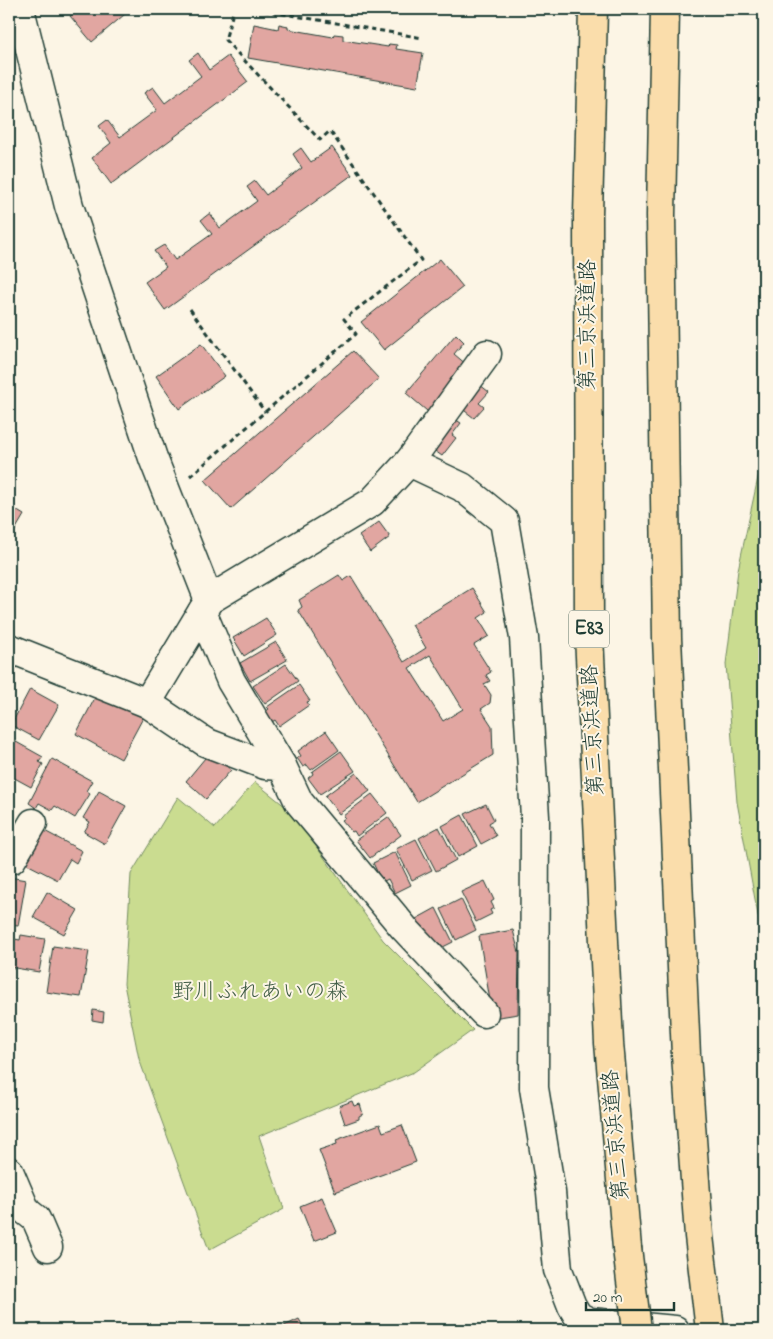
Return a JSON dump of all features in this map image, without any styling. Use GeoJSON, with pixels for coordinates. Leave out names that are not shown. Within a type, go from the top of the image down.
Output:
{"type":"FeatureCollection","features":[{"type":"Feature","properties":{"kind":"highway","name":"第三京浜道路"},"geometry":{"type":"LineString","coordinates":[[594,9],[588,215],[589,636],[609,1044],[627,1248],[637,1330]]}},
{"type":"Feature","properties":{"kind":"highway"},"geometry":{"type":"LineString","coordinates":[[665,9],[662,215],[667,638],[686,1055],[699,1236],[710,1330]]}},
{"type":"Feature","properties":{"kind":"street"},"geometry":{"type":"LineString","coordinates":[[20,9],[69,206],[152,458],[168,496],[231,681],[282,766],[299,802],[404,928],[484,1012]]}},
{"type":"Feature","properties":{"kind":"street"},"geometry":{"type":"LineString","coordinates":[[147,703],[206,606],[372,502],[409,462],[487,354]]}},
{"type":"Feature","properties":{"kind":"street"},"geometry":{"type":"LineString","coordinates":[[409,462],[462,487],[504,521],[524,638],[535,817],[534,1088],[551,1192],[558,1270],[572,1306],[578,1316],[590,1322],[675,1330]]}},
{"type":"Feature","properties":{"kind":"street"},"geometry":{"type":"LineString","coordinates":[[9,648],[147,703],[205,742],[265,765],[282,766]]}},
{"type":"Feature","properties":{"kind":"street"},"geometry":{"type":"LineString","coordinates":[[9,859],[12,859],[33,823]]}},
{"type":"Feature","properties":{"kind":"street"},"geometry":{"type":"LineString","coordinates":[[9,1171],[18,1216],[36,1219],[48,1247]]}},
{"type":"Feature","properties":{"kind":"path"},"geometry":{"type":"LineString","coordinates":[[168,496],[356,334],[344,319],[421,260],[330,132],[320,140],[225,40],[234,9]]}},
{"type":"Feature","properties":{"kind":"path"},"geometry":{"type":"LineString","coordinates":[[254,9],[282,11],[423,38]]}},
{"type":"Feature","properties":{"kind":"path"},"geometry":{"type":"LineString","coordinates":[[190,309],[265,412]]}},
{"type":"Feature","properties":{"kind":"green space"},"geometry":{"type":"Polygon","coordinates":[[[764,394],[764,940],[737,802],[726,664],[738,570],[759,473],[764,394]]]}},
{"type":"Feature","properties":{"kind":"green space","name":"野川ふれあいの森"},"geometry":{"type":"Polygon","coordinates":[[[255,782],[291,811],[383,940],[473,1030],[414,1072],[259,1136],[284,1209],[209,1250],[139,1059],[124,984],[131,874],[178,797],[215,828],[255,782]]]}},
{"type":"Feature","properties":{"kind":"building"},"geometry":{"type":"Polygon","coordinates":[[[79,9],[131,9],[92,42],[70,16],[79,9]]]}},
{"type":"Feature","properties":{"kind":"building"},"geometry":{"type":"Polygon","coordinates":[[[254,24],[278,29],[279,24],[288,26],[288,29],[333,37],[334,34],[343,35],[343,40],[388,47],[389,44],[397,45],[396,49],[423,53],[417,87],[248,58],[254,24]]]}},
{"type":"Feature","properties":{"kind":"building"},"geometry":{"type":"Polygon","coordinates":[[[198,53],[209,70],[228,56],[248,82],[111,184],[92,158],[111,143],[99,126],[107,120],[120,137],[157,110],[144,93],[153,87],[165,103],[201,76],[189,60],[198,53]]]}},
{"type":"Feature","properties":{"kind":"building"},"geometry":{"type":"Polygon","coordinates":[[[332,147],[352,175],[165,310],[145,282],[166,267],[154,251],[164,245],[175,260],[212,234],[201,220],[210,213],[220,228],[257,201],[247,187],[255,181],[266,195],[302,168],[293,154],[301,148],[311,162],[332,147]]]}},
{"type":"Feature","properties":{"kind":"building"},"geometry":{"type":"Polygon","coordinates":[[[440,259],[463,287],[384,350],[361,322],[440,259]]]}},
{"type":"Feature","properties":{"kind":"building"},"geometry":{"type":"Polygon","coordinates":[[[456,334],[464,342],[454,354],[474,371],[434,417],[406,393],[456,334]]]}},
{"type":"Feature","properties":{"kind":"building"},"geometry":{"type":"Polygon","coordinates":[[[201,344],[225,376],[179,409],[156,376],[201,344]]]}},
{"type":"Feature","properties":{"kind":"building"},"geometry":{"type":"Polygon","coordinates":[[[353,351],[379,379],[231,509],[205,480],[353,351]]]}},
{"type":"Feature","properties":{"kind":"building"},"geometry":{"type":"Polygon","coordinates":[[[475,381],[489,392],[479,403],[484,407],[474,418],[456,404],[475,381]]]}},
{"type":"Feature","properties":{"kind":"building"},"geometry":{"type":"Polygon","coordinates":[[[450,416],[461,423],[452,435],[456,438],[442,456],[428,446],[450,416]]]}},
{"type":"Feature","properties":{"kind":"building"},"geometry":{"type":"Polygon","coordinates":[[[9,506],[24,515],[14,532],[9,529],[9,506]]]}},
{"type":"Feature","properties":{"kind":"building"},"geometry":{"type":"Polygon","coordinates":[[[379,522],[390,537],[370,552],[359,536],[379,522]]]}},
{"type":"Feature","properties":{"kind":"building"},"geometry":{"type":"Polygon","coordinates":[[[339,575],[343,581],[351,576],[404,662],[426,648],[412,625],[472,588],[487,612],[478,618],[489,636],[474,645],[491,672],[486,675],[490,681],[484,684],[491,695],[490,703],[481,709],[492,726],[493,755],[417,802],[298,610],[302,607],[299,600],[339,575]],[[430,655],[409,668],[443,721],[463,709],[430,655]]]}},
{"type":"Feature","properties":{"kind":"building"},"geometry":{"type":"Polygon","coordinates":[[[266,618],[277,635],[244,656],[233,638],[266,618]]]}},
{"type":"Feature","properties":{"kind":"building"},"geometry":{"type":"Polygon","coordinates":[[[276,642],[287,660],[250,681],[240,663],[276,642]]]}},
{"type":"Feature","properties":{"kind":"building"},"geometry":{"type":"Polygon","coordinates":[[[286,664],[298,681],[265,704],[253,686],[286,664]]]}},
{"type":"Feature","properties":{"kind":"building"},"geometry":{"type":"Polygon","coordinates":[[[299,685],[310,701],[307,702],[309,705],[279,726],[275,720],[272,722],[265,712],[269,709],[267,707],[299,685]]]}},
{"type":"Feature","properties":{"kind":"building"},"geometry":{"type":"Polygon","coordinates":[[[30,689],[59,705],[39,740],[11,725],[30,689]]]}},
{"type":"Feature","properties":{"kind":"building"},"geometry":{"type":"Polygon","coordinates":[[[96,696],[107,702],[110,697],[144,716],[121,759],[76,734],[96,696]]]}},
{"type":"Feature","properties":{"kind":"building"},"geometry":{"type":"Polygon","coordinates":[[[326,731],[339,750],[311,770],[307,765],[303,767],[297,758],[301,756],[298,751],[326,731]]]}},
{"type":"Feature","properties":{"kind":"building"},"geometry":{"type":"Polygon","coordinates":[[[9,738],[43,757],[39,762],[43,764],[31,787],[9,775],[9,738]]]}},
{"type":"Feature","properties":{"kind":"building"},"geometry":{"type":"Polygon","coordinates":[[[341,751],[355,771],[320,794],[308,778],[313,774],[312,772],[341,751]]]}},
{"type":"Feature","properties":{"kind":"building"},"geometry":{"type":"Polygon","coordinates":[[[210,752],[231,770],[206,799],[186,781],[210,752]]]}},
{"type":"Feature","properties":{"kind":"building"},"geometry":{"type":"Polygon","coordinates":[[[52,759],[92,781],[86,791],[90,794],[75,818],[55,806],[52,810],[39,803],[36,808],[29,803],[52,759]]]}},
{"type":"Feature","properties":{"kind":"building"},"geometry":{"type":"Polygon","coordinates":[[[356,773],[370,791],[339,814],[325,796],[356,773]]]}},
{"type":"Feature","properties":{"kind":"building"},"geometry":{"type":"Polygon","coordinates":[[[99,791],[126,806],[105,844],[84,832],[90,822],[83,818],[99,791]]]}},
{"type":"Feature","properties":{"kind":"building"},"geometry":{"type":"Polygon","coordinates":[[[372,794],[387,813],[357,836],[342,820],[345,818],[343,816],[372,794]]]}},
{"type":"Feature","properties":{"kind":"building"},"geometry":{"type":"Polygon","coordinates":[[[486,804],[494,820],[489,823],[496,836],[481,844],[465,814],[486,804]]]}},
{"type":"Feature","properties":{"kind":"building"},"geometry":{"type":"Polygon","coordinates":[[[9,807],[16,811],[9,824],[9,807]]]}},
{"type":"Feature","properties":{"kind":"building"},"geometry":{"type":"Polygon","coordinates":[[[462,815],[478,846],[458,857],[442,826],[462,815]]]}},
{"type":"Feature","properties":{"kind":"building"},"geometry":{"type":"Polygon","coordinates":[[[388,817],[401,835],[370,858],[356,840],[388,817]]]}},
{"type":"Feature","properties":{"kind":"building"},"geometry":{"type":"Polygon","coordinates":[[[439,827],[456,860],[436,871],[419,838],[439,827]]]}},
{"type":"Feature","properties":{"kind":"building"},"geometry":{"type":"Polygon","coordinates":[[[39,828],[82,851],[76,863],[70,859],[58,880],[21,861],[39,828]]]}},
{"type":"Feature","properties":{"kind":"building"},"geometry":{"type":"Polygon","coordinates":[[[416,839],[432,870],[412,880],[396,849],[416,839]]]}},
{"type":"Feature","properties":{"kind":"building"},"geometry":{"type":"Polygon","coordinates":[[[395,852],[411,885],[395,893],[388,879],[382,882],[373,863],[395,852]]]}},
{"type":"Feature","properties":{"kind":"building"},"geometry":{"type":"Polygon","coordinates":[[[9,877],[26,880],[18,926],[9,925],[9,877]]]}},
{"type":"Feature","properties":{"kind":"building"},"geometry":{"type":"Polygon","coordinates":[[[485,881],[494,900],[491,902],[494,908],[490,910],[492,914],[476,922],[461,892],[485,881]]]}},
{"type":"Feature","properties":{"kind":"building"},"geometry":{"type":"Polygon","coordinates":[[[47,892],[78,910],[64,934],[33,917],[47,892]]]}},
{"type":"Feature","properties":{"kind":"building"},"geometry":{"type":"Polygon","coordinates":[[[461,899],[476,930],[456,940],[441,909],[461,899]]]}},
{"type":"Feature","properties":{"kind":"building"},"geometry":{"type":"Polygon","coordinates":[[[436,908],[453,942],[435,951],[416,919],[436,908]]]}},
{"type":"Feature","properties":{"kind":"building"},"geometry":{"type":"Polygon","coordinates":[[[513,930],[519,953],[518,1014],[493,1018],[479,936],[513,930]]]}},
{"type":"Feature","properties":{"kind":"building"},"geometry":{"type":"Polygon","coordinates":[[[21,935],[45,939],[39,972],[9,967],[9,938],[20,940],[21,935]]]}},
{"type":"Feature","properties":{"kind":"building"},"geometry":{"type":"Polygon","coordinates":[[[53,946],[89,951],[81,997],[46,992],[53,946]]]}},
{"type":"Feature","properties":{"kind":"building"},"geometry":{"type":"Polygon","coordinates":[[[93,1010],[104,1012],[103,1022],[92,1020],[93,1010]]]}},
{"type":"Feature","properties":{"kind":"building"},"geometry":{"type":"Polygon","coordinates":[[[352,1101],[354,1106],[360,1104],[363,1114],[359,1116],[359,1119],[345,1124],[339,1106],[352,1101]]]}},
{"type":"Feature","properties":{"kind":"building"},"geometry":{"type":"Polygon","coordinates":[[[380,1124],[383,1132],[402,1125],[416,1162],[335,1192],[319,1150],[337,1144],[336,1140],[380,1124]]]}},
{"type":"Feature","properties":{"kind":"building"},"geometry":{"type":"Polygon","coordinates":[[[322,1197],[337,1232],[314,1241],[300,1206],[322,1197]]]}},
{"type":"Feature","properties":{"kind":"building"},"geometry":{"type":"Polygon","coordinates":[[[299,1319],[305,1330],[276,1330],[299,1319]]]}}]}
